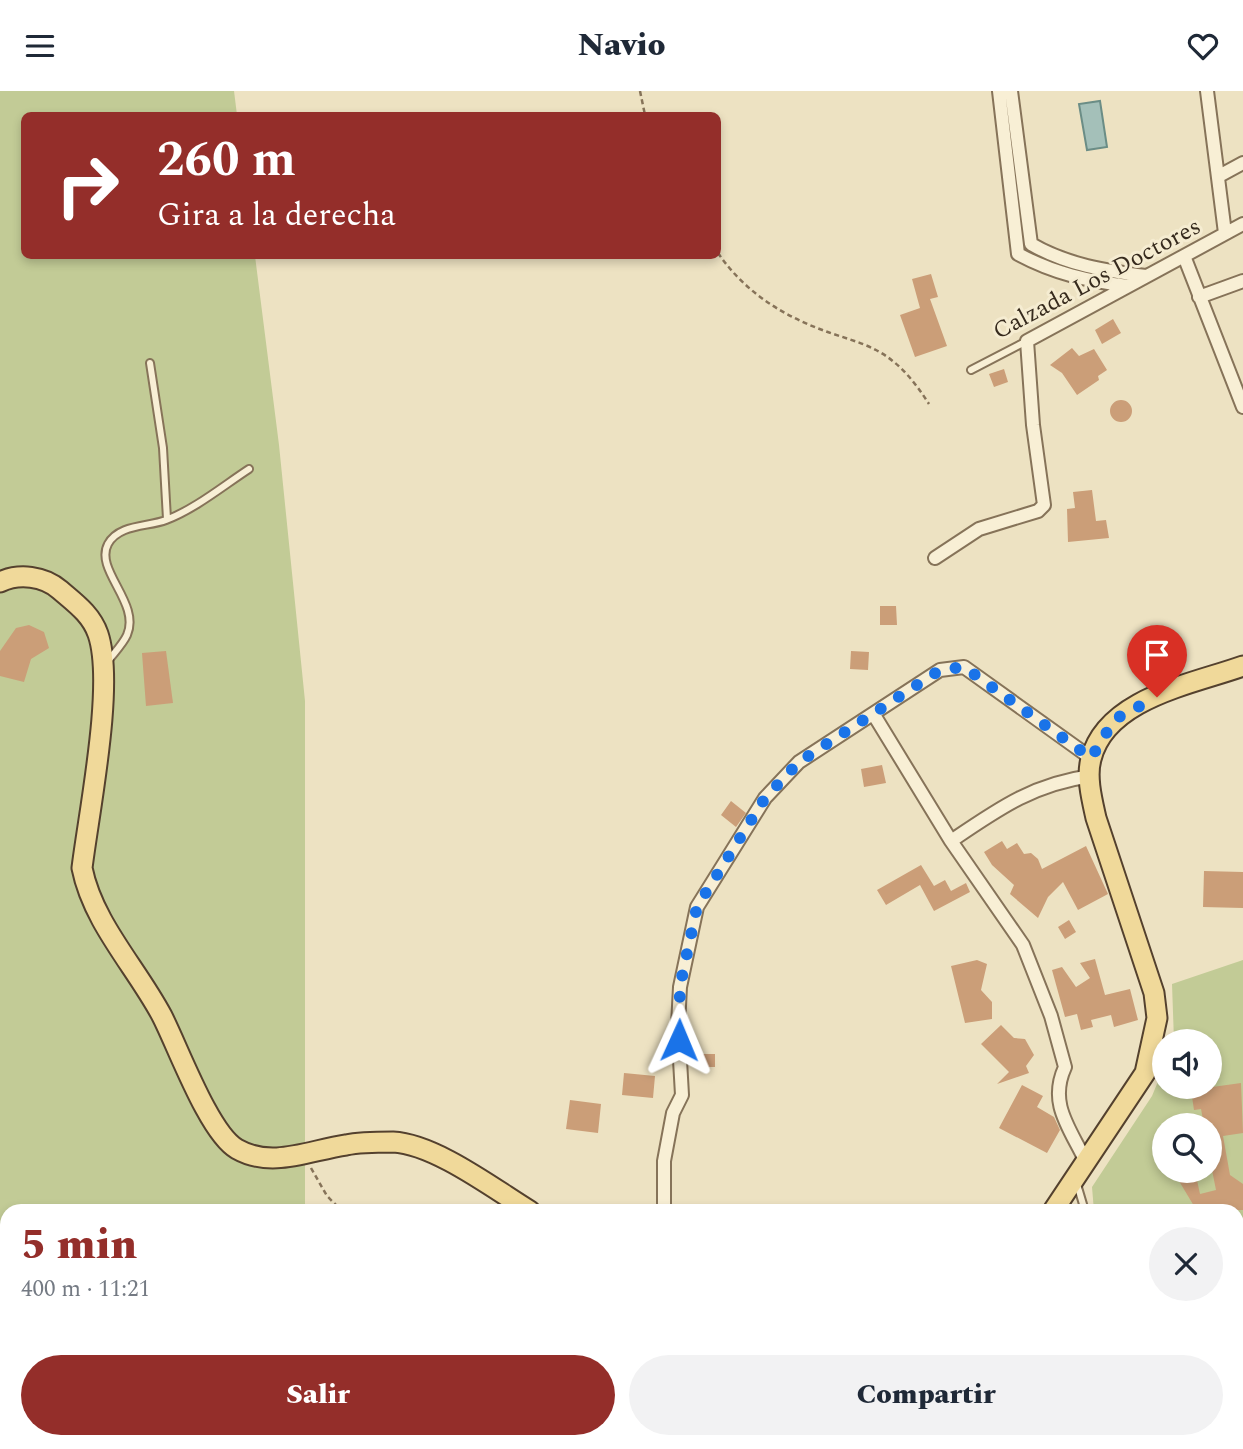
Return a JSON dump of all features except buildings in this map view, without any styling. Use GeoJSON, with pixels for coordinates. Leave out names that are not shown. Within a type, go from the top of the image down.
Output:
{"type":"FeatureCollection","features":[{"type":"Feature","properties":{"kind":"main road"},"geometry":{"type":"LineString","coordinates":[[0,582],[11,577],[48,580],[88,614],[98,632],[105,666],[82,868],[86,893],[161,1014],[218,1131],[237,1149],[274,1158],[305,1155],[346,1145],[396,1142],[442,1157],[519,1204]]}},
{"type":"Feature","properties":{"kind":"main road"},"geometry":{"type":"LineString","coordinates":[[1058,1204],[1146,1073],[1157,1018],[1154,993],[1096,818],[1091,767],[1115,719],[1135,706],[1243,666]]}},
{"type":"Feature","properties":{"kind":"street"},"geometry":{"type":"LineString","coordinates":[[999,91],[1015,248],[1018,254],[1046,269],[1094,282],[1129,286]]}},
{"type":"Feature","properties":{"kind":"street"},"geometry":{"type":"LineString","coordinates":[[1011,91],[1029,240],[1054,258],[1103,270],[1146,276]]}},
{"type":"Feature","properties":{"kind":"street"},"geometry":{"type":"LineString","coordinates":[[1207,91],[1225,233]]}},
{"type":"Feature","properties":{"kind":"street"},"geometry":{"type":"LineString","coordinates":[[1219,176],[1243,163]]}},
{"type":"Feature","properties":{"kind":"street","name":"Calzada Los Doctores"},"geometry":{"type":"LineString","coordinates":[[1027,341],[1243,223]]}},
{"type":"Feature","properties":{"kind":"street"},"geometry":{"type":"LineString","coordinates":[[1184,256],[1243,407]]}},
{"type":"Feature","properties":{"kind":"street"},"geometry":{"type":"LineString","coordinates":[[1046,269],[1054,258]]}},
{"type":"Feature","properties":{"kind":"street"},"geometry":{"type":"LineString","coordinates":[[1199,297],[1243,281]]}},
{"type":"Feature","properties":{"kind":"street"},"geometry":{"type":"LineString","coordinates":[[935,558],[979,529],[1038,512],[1044,505],[1033,425],[1027,341]]}},
{"type":"Feature","properties":{"kind":"street"},"geometry":{"type":"LineString","coordinates":[[664,1204],[664,1161],[673,1113],[682,1095],[678,1025],[680,986],[697,907],[765,798],[799,762],[940,670],[964,667],[1091,767]]}},
{"type":"Feature","properties":{"kind":"street"},"geometry":{"type":"LineString","coordinates":[[874,715],[951,841],[1023,945],[1051,1016],[1065,1067],[1058,1082],[1057,1103],[1086,1162]]}},
{"type":"Feature","properties":{"kind":"street"},"geometry":{"type":"LineString","coordinates":[[951,841],[1020,796],[1091,767]]}},
{"type":"Feature","properties":{"kind":"lane","name":"Calzada Los Doctores"},"geometry":{"type":"LineString","coordinates":[[971,370],[1027,341]]}},
{"type":"Feature","properties":{"kind":"lane"},"geometry":{"type":"LineString","coordinates":[[150,363],[163,448],[167,519]]}},
{"type":"Feature","properties":{"kind":"lane"},"geometry":{"type":"LineString","coordinates":[[105,666],[127,634],[129,624],[128,608],[105,556],[108,543],[122,532],[167,519],[249,469]]}},
{"type":"Feature","properties":{"kind":"lane"},"geometry":{"type":"LineString","coordinates":[[1075,1179],[1083,1204]]}},
{"type":"Feature","properties":{"kind":"path"},"geometry":{"type":"LineString","coordinates":[[640,91],[644,112]]}},
{"type":"Feature","properties":{"kind":"path"},"geometry":{"type":"LineString","coordinates":[[721,257],[739,281],[775,309],[876,350],[895,363],[914,381],[929,404]]}},
{"type":"Feature","properties":{"kind":"path"},"geometry":{"type":"LineString","coordinates":[[305,1155],[327,1196],[335,1204]]}},
{"type":"Feature","properties":{"kind":"green space"},"geometry":{"type":"Polygon","coordinates":[[[0,91],[234,91],[237,112],[21,112],[21,259],[255,259],[279,445],[305,701],[305,1204],[0,1204],[0,91]]]}},
{"type":"Feature","properties":{"kind":"green space"},"geometry":{"type":"Polygon","coordinates":[[[1243,960],[1243,1204],[1093,1204],[1092,1187],[1152,1096],[1152,1099],[1222,1099],[1222,1029],[1174,1029],[1172,984],[1243,960]]]}},
{"type":"Feature","properties":{"kind":"water"},"geometry":{"type":"Polygon","coordinates":[[[1100,101],[1107,147],[1087,150],[1079,104],[1100,101]]]}},
{"type":"Feature","properties":{"kind":"route"},"geometry":{"type":"LineString","coordinates":[[679,1040],[680,986],[697,907],[765,798],[799,762],[940,670],[953,667],[964,667],[1091,758],[1115,719],[1135,706],[1157,697]]}}]}
